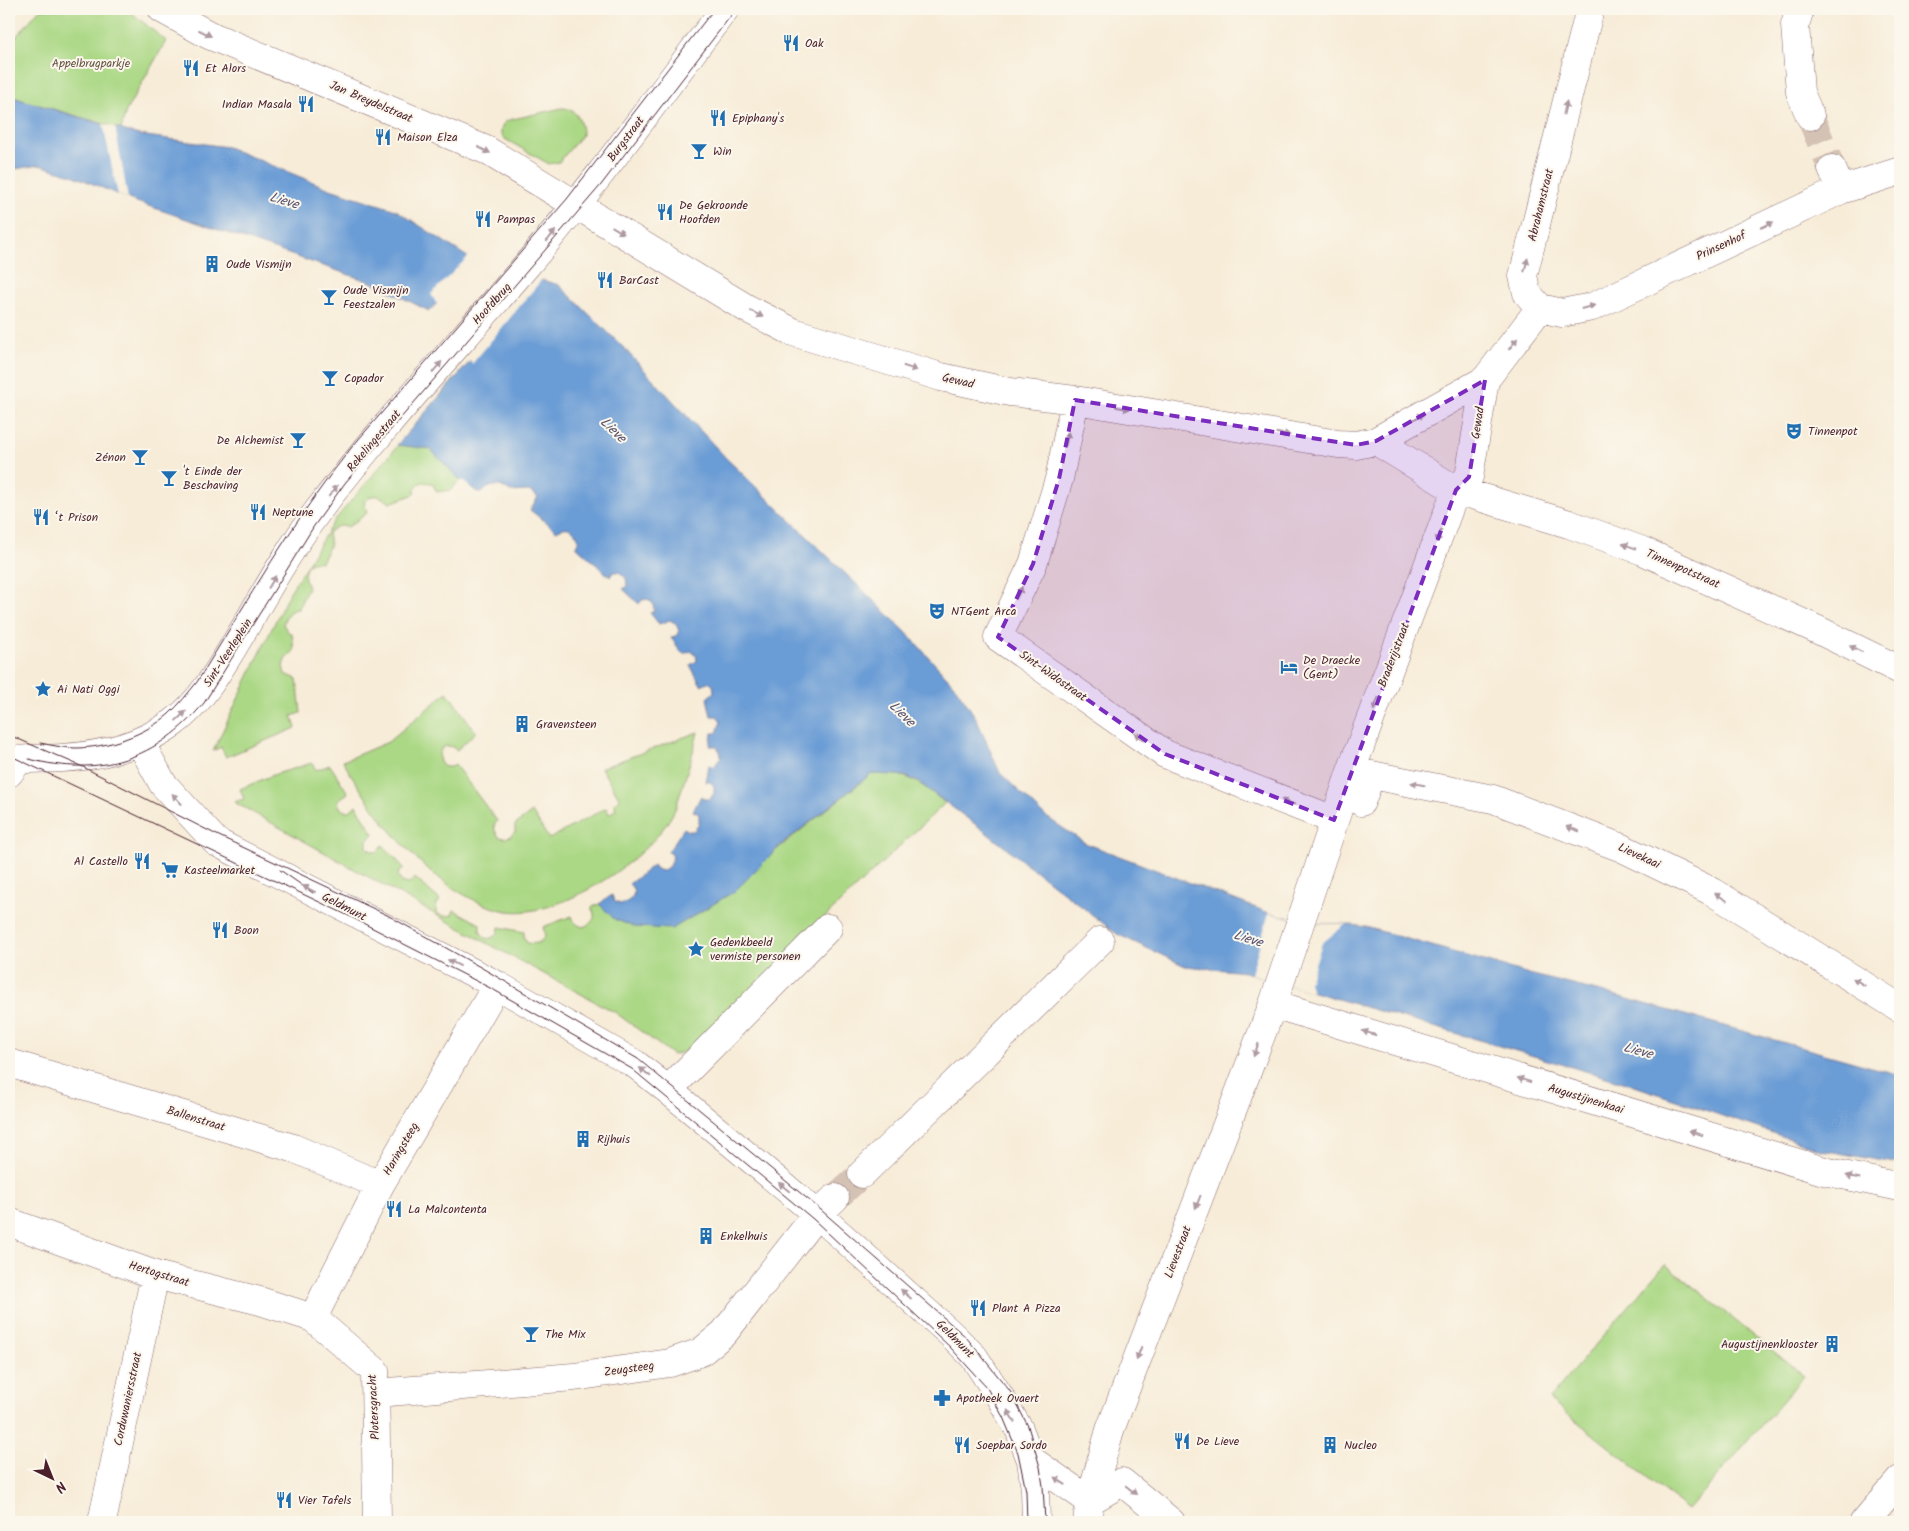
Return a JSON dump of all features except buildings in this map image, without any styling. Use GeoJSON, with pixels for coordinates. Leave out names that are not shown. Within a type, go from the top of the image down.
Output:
{"type":"FeatureCollection","features":[{"type":"Feature","properties":{"kind":"street","name":"Jan Breydelstraat"},"geometry":{"type":"LineString","coordinates":[[162,9],[210,35],[486,150],[576,204]]}},
{"type":"Feature","properties":{"kind":"street","name":"Burgstraat"},"geometry":{"type":"LineString","coordinates":[[525,267],[576,204],[725,9]]}},
{"type":"Feature","properties":{"kind":"street","name":"Abrahamstraat"},"geometry":{"type":"LineString","coordinates":[[1540,308],[1527,293],[1523,276],[1590,9]]}},
{"type":"Feature","properties":{"kind":"street"},"geometry":{"type":"LineString","coordinates":[[1800,9],[1795,25],[1800,92],[1810,116]]}},
{"type":"Feature","properties":{"kind":"street","name":"Prinsenhof"},"geometry":{"type":"LineString","coordinates":[[1540,308],[1562,313],[1592,307],[1837,179],[1900,171]]}},
{"type":"Feature","properties":{"kind":"street","name":"Gewad"},"geometry":{"type":"LineString","coordinates":[[576,204],[746,308],[793,332],[941,377],[1010,392],[1075,400],[1338,444],[1356,445],[1376,441],[1485,380]]}},
{"type":"Feature","properties":{"kind":"street","name":"Hoofdbrug"},"geometry":{"type":"LineString","coordinates":[[459,342],[525,267]]}},
{"type":"Feature","properties":{"kind":"street"},"geometry":{"type":"LineString","coordinates":[[1485,380],[1540,308]]}},
{"type":"Feature","properties":{"kind":"street","name":"Rekelingestraat"},"geometry":{"type":"LineString","coordinates":[[294,545],[361,456],[459,342]]}},
{"type":"Feature","properties":{"kind":"street","name":"Gewad"},"geometry":{"type":"LineString","coordinates":[[1456,490],[1469,477],[1485,380]]}},
{"type":"Feature","properties":{"kind":"street","name":"Sint-Widostraat"},"geometry":{"type":"LineString","coordinates":[[1075,400],[1059,479],[1033,564],[998,637],[1165,754],[1334,820]]}},
{"type":"Feature","properties":{"kind":"street"},"geometry":{"type":"LineString","coordinates":[[1376,441],[1456,490]]}},
{"type":"Feature","properties":{"kind":"street","name":"Tinnenpotstraat"},"geometry":{"type":"LineString","coordinates":[[1456,490],[1569,524],[1643,551],[1818,630],[1900,670]]}},
{"type":"Feature","properties":{"kind":"street","name":"Braderijstraat"},"geometry":{"type":"LineString","coordinates":[[1334,820],[1361,773],[1456,490]]}},
{"type":"Feature","properties":{"kind":"street","name":"Sint-Veerleplein"},"geometry":{"type":"LineString","coordinates":[[140,742],[174,722],[191,706],[221,668],[294,545]]}},
{"type":"Feature","properties":{"kind":"street"},"geometry":{"type":"LineString","coordinates":[[9,773],[19,760],[62,758],[99,753],[140,742]]}},
{"type":"Feature","properties":{"kind":"street","name":"Geldmunt"},"geometry":{"type":"LineString","coordinates":[[140,742],[163,784],[216,842],[497,985],[635,1064],[826,1206],[974,1357],[1019,1429],[1031,1460],[1035,1489],[1036,1522]]}},
{"type":"Feature","properties":{"kind":"street"},"geometry":{"type":"LineString","coordinates":[[9,744],[38,758]]}},
{"type":"Feature","properties":{"kind":"street"},"geometry":{"type":"LineString","coordinates":[[1361,773],[1361,802]]}},
{"type":"Feature","properties":{"kind":"street","name":"Lievekaai"},"geometry":{"type":"LineString","coordinates":[[1361,773],[1493,799],[1622,848],[1713,892],[1900,1008]]}},
{"type":"Feature","properties":{"kind":"street"},"geometry":{"type":"LineString","coordinates":[[1277,994],[1334,820]]}},
{"type":"Feature","properties":{"kind":"street"},"geometry":{"type":"LineString","coordinates":[[668,1090],[828,928]]}},
{"type":"Feature","properties":{"kind":"street"},"geometry":{"type":"LineString","coordinates":[[862,1174],[1100,941]]}},
{"type":"Feature","properties":{"kind":"street","name":"Haringsteeg"},"geometry":{"type":"LineString","coordinates":[[313,1318],[380,1185],[497,985]]}},
{"type":"Feature","properties":{"kind":"street","name":"Augustijnenkaai"},"geometry":{"type":"LineString","coordinates":[[1277,994],[1824,1171],[1900,1187]]}},
{"type":"Feature","properties":{"kind":"street","name":"Lievestraat"},"geometry":{"type":"LineString","coordinates":[[1088,1512],[1110,1430],[1277,994]]}},
{"type":"Feature","properties":{"kind":"street","name":"Ballenstraat"},"geometry":{"type":"LineString","coordinates":[[9,1063],[293,1148],[380,1185]]}},
{"type":"Feature","properties":{"kind":"street","name":"Zeugsteeg"},"geometry":{"type":"LineString","coordinates":[[376,1393],[574,1377],[670,1363],[701,1352],[724,1333],[826,1206]]}},
{"type":"Feature","properties":{"kind":"street","name":"Hertogstraat"},"geometry":{"type":"LineString","coordinates":[[9,1222],[154,1275],[260,1301],[313,1318]]}},
{"type":"Feature","properties":{"kind":"street","name":"Corduwaniersstraat"},"geometry":{"type":"LineString","coordinates":[[102,1522],[154,1275]]}},
{"type":"Feature","properties":{"kind":"street","name":"Plotersgracht"},"geometry":{"type":"LineString","coordinates":[[313,1318],[375,1370],[377,1522]]}},
{"type":"Feature","properties":{"kind":"street"},"geometry":{"type":"LineString","coordinates":[[1031,1460],[1088,1512],[1122,1482],[1172,1522]]}},
{"type":"Feature","properties":{"kind":"street"},"geometry":{"type":"LineString","coordinates":[[1864,1522],[1900,1480]]}},
{"type":"Feature","properties":{"kind":"highlighted area"},"geometry":{"type":"Polygon","coordinates":[[[1485,380],[1469,477],[1456,490],[1334,820],[1165,754],[998,637],[1033,564],[1059,479],[1075,400],[1356,445],[1376,441],[1485,380]]]}},
{"type":"Feature","properties":{"kind":"green space","name":"Appelbrugparkje"},"geometry":{"type":"Polygon","coordinates":[[[40,9],[127,9],[166,41],[126,111],[121,129],[9,96],[9,45],[40,9]]]}},
{"type":"Feature","properties":{"kind":"green space"},"geometry":{"type":"Polygon","coordinates":[[[562,108],[571,110],[577,116],[581,125],[582,135],[559,162],[549,164],[505,139],[501,134],[502,126],[509,120],[562,108]]]}},
{"type":"Feature","properties":{"kind":"green space"},"geometry":{"type":"Polygon","coordinates":[[[456,377],[460,480],[451,490],[437,492],[432,483],[422,482],[415,488],[415,494],[390,503],[377,496],[371,497],[364,502],[367,513],[348,527],[337,527],[328,533],[330,545],[321,562],[315,561],[306,568],[305,577],[308,587],[298,609],[292,610],[288,614],[283,624],[287,631],[292,634],[294,651],[286,658],[283,667],[285,674],[297,679],[301,713],[292,716],[296,728],[226,757],[221,747],[213,751],[288,595],[334,521],[456,377]]]}},
{"type":"Feature","properties":{"kind":"green space"},"geometry":{"type":"Polygon","coordinates":[[[447,692],[476,732],[457,750],[450,746],[444,747],[439,756],[440,761],[448,767],[455,765],[497,821],[495,829],[499,837],[506,838],[512,835],[515,832],[515,825],[532,812],[549,839],[606,808],[609,814],[616,809],[614,803],[620,799],[601,768],[698,732],[673,813],[660,833],[643,851],[597,884],[572,898],[547,907],[523,911],[502,910],[477,901],[453,888],[430,871],[409,851],[372,807],[343,761],[388,742],[447,692]]]}},
{"type":"Feature","properties":{"kind":"green space"},"geometry":{"type":"Polygon","coordinates":[[[312,763],[316,770],[330,765],[348,793],[338,800],[340,807],[347,811],[356,805],[374,834],[367,840],[367,848],[377,852],[383,845],[404,868],[399,872],[398,877],[402,882],[408,884],[415,878],[440,900],[436,906],[436,913],[448,916],[452,915],[454,910],[480,924],[481,932],[487,939],[494,937],[498,933],[499,927],[524,932],[527,943],[538,943],[545,936],[543,927],[572,916],[577,924],[583,927],[587,925],[592,922],[594,917],[591,908],[599,904],[614,919],[775,851],[871,774],[904,776],[912,779],[945,803],[804,937],[699,1047],[673,1055],[616,1013],[234,802],[244,799],[240,789],[273,775],[312,763]]]}},
{"type":"Feature","properties":{"kind":"green space"},"geometry":{"type":"Polygon","coordinates":[[[1665,1264],[1804,1376],[1688,1510],[1549,1399],[1665,1264]]]}},
{"type":"Feature","properties":{"kind":"water","name":"Lieve"},"geometry":{"type":"Polygon","coordinates":[[[9,96],[139,135],[227,147],[330,189],[396,210],[472,260],[559,285],[621,345],[726,458],[904,630],[954,685],[967,704],[976,718],[1000,773],[1045,816],[1085,843],[1269,913],[1317,924],[1346,924],[1366,927],[1529,974],[1617,996],[1900,1075],[1900,1164],[1822,1150],[1623,1082],[1245,972],[1185,966],[1117,934],[979,827],[918,782],[908,777],[871,774],[781,845],[735,891],[672,929],[634,927],[614,919],[599,904],[612,895],[614,901],[620,904],[630,899],[633,891],[629,884],[653,865],[656,869],[662,871],[667,868],[672,859],[672,854],[668,852],[684,828],[694,831],[699,824],[699,814],[693,811],[701,796],[705,799],[710,799],[714,793],[714,786],[710,782],[706,782],[709,765],[714,767],[721,757],[720,751],[716,746],[710,746],[712,733],[717,733],[721,721],[717,716],[711,716],[707,698],[714,692],[713,685],[708,682],[701,685],[690,665],[697,661],[696,655],[691,651],[683,654],[671,638],[677,635],[679,631],[676,624],[670,620],[659,624],[650,613],[654,611],[653,604],[648,599],[642,600],[639,604],[623,589],[627,586],[626,578],[619,572],[613,572],[610,577],[576,546],[579,540],[573,530],[564,528],[557,531],[530,510],[538,497],[529,491],[510,492],[499,486],[492,486],[481,493],[478,492],[460,480],[430,449],[397,445],[495,333],[469,301],[446,295],[429,311],[373,283],[131,200],[72,175],[39,165],[9,170],[9,96]]]}},
{"type":"Feature","properties":{"kind":"pier"},"geometry":{"type":"Polygon","coordinates":[[[103,124],[115,127],[128,199],[118,195],[103,124]]]}},
{"type":"Feature","properties":{"kind":"pier"},"geometry":{"type":"Polygon","coordinates":[[[470,255],[543,278],[472,364],[469,359],[492,332],[469,304],[461,311],[446,299],[438,306],[431,294],[470,255]]]}},
{"type":"Feature","properties":{"kind":"pier"},"geometry":{"type":"Polygon","coordinates":[[[1269,913],[1317,924],[1346,924],[1322,943],[1309,982],[1312,992],[1251,974],[1269,913]]]}},
{"type":"Feature","properties":{"kind":"tunnel"},"geometry":{"type":"LineString","coordinates":[[1810,116],[1832,169]]}},
{"type":"Feature","properties":{"kind":"tunnel"},"geometry":{"type":"LineString","coordinates":[[835,1198],[862,1174]]}},
{"type":"Feature","properties":{"kind":"tram line"},"geometry":{"type":"LineString","coordinates":[[40,743],[75,748],[112,743],[149,728],[177,706],[197,682],[290,532],[330,475],[352,447],[567,199],[714,9]]}},
{"type":"Feature","properties":{"kind":"tram line"},"geometry":{"type":"LineString","coordinates":[[29,759],[80,766],[126,759],[147,750],[167,738],[204,703],[314,526],[345,483],[601,185],[736,9]]}},
{"type":"Feature","properties":{"kind":"tram line"},"geometry":{"type":"LineString","coordinates":[[9,735],[83,767],[219,836],[387,915],[638,1059],[821,1210],[966,1337],[1010,1391],[1028,1426],[1040,1467],[1045,1522]]}},
{"type":"Feature","properties":{"kind":"tram line"},"geometry":{"type":"LineString","coordinates":[[9,755],[349,916],[494,990],[632,1069],[813,1219],[950,1347],[987,1388],[1003,1417],[1018,1453],[1026,1491],[1027,1522]]}},
{"type":"Feature","properties":{"kind":"tram line"},"geometry":{"type":"LineString","coordinates":[[280,870],[313,893]]}},
{"type":"Feature","properties":{"kind":"place","name":"Oak"},"geometry":{"type":"Point","coordinates":[791,43]}},
{"type":"Feature","properties":{"kind":"place","name":"Et Alors"},"geometry":{"type":"Point","coordinates":[191,68]}},
{"type":"Feature","properties":{"kind":"place","name":"Indian Masala"},"geometry":{"type":"Point","coordinates":[306,104]}},
{"type":"Feature","properties":{"kind":"place","name":"Epiphany's"},"geometry":{"type":"Point","coordinates":[718,118]}},
{"type":"Feature","properties":{"kind":"place","name":"Maison Elza"},"geometry":{"type":"Point","coordinates":[383,137]}},
{"type":"Feature","properties":{"kind":"place","name":"Win"},"geometry":{"type":"Point","coordinates":[699,151]}},
{"type":"Feature","properties":{"kind":"place","name":"De Gekroonde Hoofden"},"geometry":{"type":"Point","coordinates":[665,212]}},
{"type":"Feature","properties":{"kind":"place","name":"Pampas"},"geometry":{"type":"Point","coordinates":[483,219]}},
{"type":"Feature","properties":{"kind":"place","name":"Oude Vismijn"},"geometry":{"type":"Point","coordinates":[212,264]}},
{"type":"Feature","properties":{"kind":"place","name":"BarCast"},"geometry":{"type":"Point","coordinates":[605,280]}},
{"type":"Feature","properties":{"kind":"place","name":"Oude Vismijn Feestzalen"},"geometry":{"type":"Point","coordinates":[329,297]}},
{"type":"Feature","properties":{"kind":"place","name":"Copador"},"geometry":{"type":"Point","coordinates":[330,378]}},
{"type":"Feature","properties":{"kind":"place","name":"Tinnenpot"},"geometry":{"type":"Point","coordinates":[1794,431]}},
{"type":"Feature","properties":{"kind":"place","name":"De Alchemist"},"geometry":{"type":"Point","coordinates":[298,440]}},
{"type":"Feature","properties":{"kind":"place","name":"Zénon"},"geometry":{"type":"Point","coordinates":[140,457]}},
{"type":"Feature","properties":{"kind":"place","name":"'t Einde der Beschaving"},"geometry":{"type":"Point","coordinates":[169,478]}},
{"type":"Feature","properties":{"kind":"place","name":"Neptune"},"geometry":{"type":"Point","coordinates":[258,512]}},
{"type":"Feature","properties":{"kind":"place","name":"‘t Prison"},"geometry":{"type":"Point","coordinates":[41,517]}},
{"type":"Feature","properties":{"kind":"place","name":"NTGent Arca"},"geometry":{"type":"Point","coordinates":[937,611]}},
{"type":"Feature","properties":{"kind":"place","name":"De Draecke (Gent)"},"geometry":{"type":"Point","coordinates":[1289,667]}},
{"type":"Feature","properties":{"kind":"place","name":"Ai Nati Oggi"},"geometry":{"type":"Point","coordinates":[43,689]}},
{"type":"Feature","properties":{"kind":"place","name":"Gravensteen"},"geometry":{"type":"Point","coordinates":[522,724]}},
{"type":"Feature","properties":{"kind":"place","name":"Al Castello"},"geometry":{"type":"Point","coordinates":[142,861]}},
{"type":"Feature","properties":{"kind":"place","name":"Kasteelmarket"},"geometry":{"type":"Point","coordinates":[170,870]}},
{"type":"Feature","properties":{"kind":"place","name":"Boon"},"geometry":{"type":"Point","coordinates":[220,930]}},
{"type":"Feature","properties":{"kind":"place","name":"Gedenkbeeld vermiste personen"},"geometry":{"type":"Point","coordinates":[696,949]}},
{"type":"Feature","properties":{"kind":"place","name":"Rijhuis"},"geometry":{"type":"Point","coordinates":[583,1139]}},
{"type":"Feature","properties":{"kind":"place","name":"La Malcontenta"},"geometry":{"type":"Point","coordinates":[394,1209]}},
{"type":"Feature","properties":{"kind":"place","name":"Enkelhuis"},"geometry":{"type":"Point","coordinates":[706,1236]}},
{"type":"Feature","properties":{"kind":"place","name":"Plant A Pizza"},"geometry":{"type":"Point","coordinates":[978,1308]}},
{"type":"Feature","properties":{"kind":"place","name":"The Mix"},"geometry":{"type":"Point","coordinates":[531,1334]}},
{"type":"Feature","properties":{"kind":"place","name":"Augustijnenklooster"},"geometry":{"type":"Point","coordinates":[1832,1344]}},
{"type":"Feature","properties":{"kind":"place","name":"Apotheek Ovaert"},"geometry":{"type":"Point","coordinates":[942,1398]}},
{"type":"Feature","properties":{"kind":"place","name":"De Lieve"},"geometry":{"type":"Point","coordinates":[1182,1441]}},
{"type":"Feature","properties":{"kind":"place","name":"Soepbar Sordo"},"geometry":{"type":"Point","coordinates":[962,1445]}},
{"type":"Feature","properties":{"kind":"place","name":"Nucleo"},"geometry":{"type":"Point","coordinates":[1330,1445]}},
{"type":"Feature","properties":{"kind":"place","name":"Vier Tafels"},"geometry":{"type":"Point","coordinates":[284,1500]}}]}
